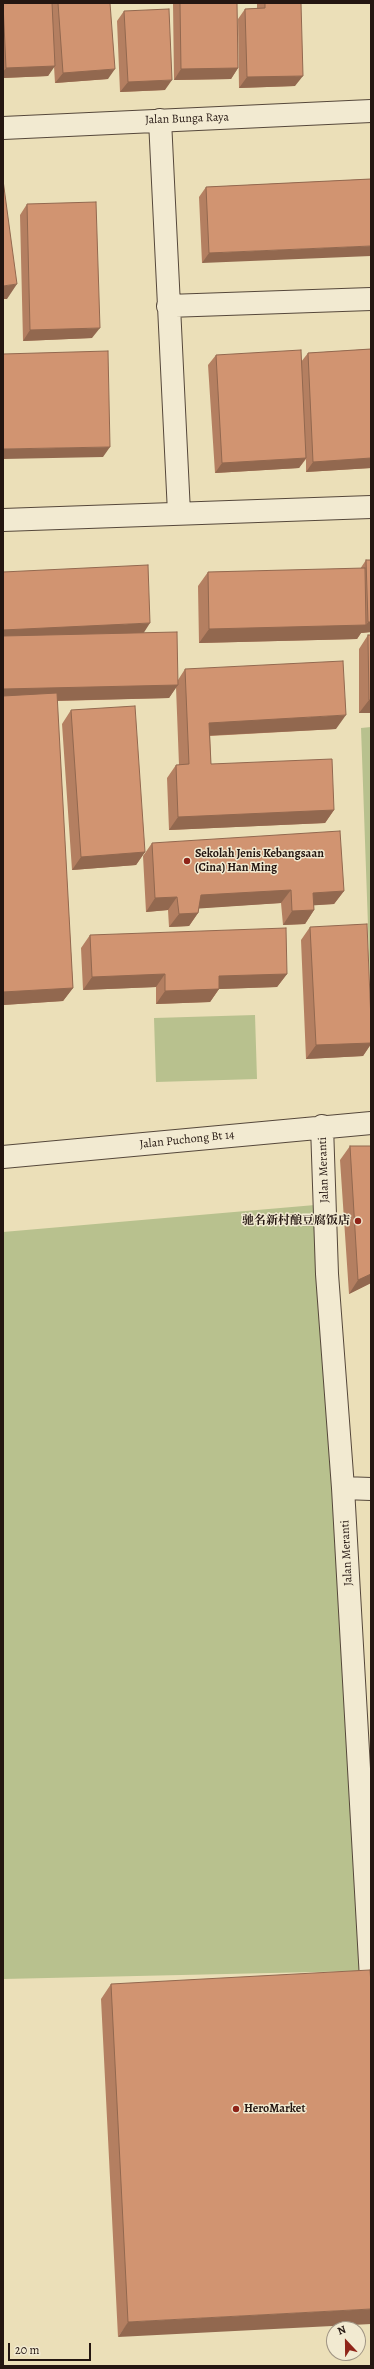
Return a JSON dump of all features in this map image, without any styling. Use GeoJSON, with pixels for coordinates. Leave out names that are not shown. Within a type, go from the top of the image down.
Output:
{"type":"FeatureCollection","features":[{"type":"Feature","properties":{"kind":"street","name":"Jalan Bunga Raya"},"geometry":{"type":"LineString","coordinates":[[3,128],[371,110]]}},
{"type":"Feature","properties":{"kind":"street"},"geometry":{"type":"LineString","coordinates":[[160,120],[179,513]]}},
{"type":"Feature","properties":{"kind":"street"},"geometry":{"type":"LineString","coordinates":[[168,306],[371,299]]}},
{"type":"Feature","properties":{"kind":"street"},"geometry":{"type":"LineString","coordinates":[[3,520],[371,507]]}},
{"type":"Feature","properties":{"kind":"street","name":"Jalan Puchong Bt 14"},"geometry":{"type":"LineString","coordinates":[[6,1159],[322,1126],[371,1123]]}},
{"type":"Feature","properties":{"kind":"street","name":"Jalan Meranti"},"geometry":{"type":"LineString","coordinates":[[322,1126],[327,1274],[343,1488],[364,1721],[371,1979]]}},
{"type":"Feature","properties":{"kind":"street"},"geometry":{"type":"LineString","coordinates":[[343,1488],[371,1489]]}},
{"type":"Feature","properties":{"kind":"green space"},"geometry":{"type":"Polygon","coordinates":[[[371,727],[371,1011],[361,728],[371,727]]]}},
{"type":"Feature","properties":{"kind":"green space"},"geometry":{"type":"Polygon","coordinates":[[[255,1015],[257,1079],[156,1082],[154,1018],[255,1015]]]}},
{"type":"Feature","properties":{"kind":"green space"},"geometry":{"type":"Polygon","coordinates":[[[315,1205],[360,1971],[3,1979],[3,1232],[315,1205]]]}},
{"type":"Feature","properties":{"kind":"building"},"geometry":{"type":"Polygon","coordinates":[[[3,3],[52,3],[55,66],[6,68],[3,3]]]}},
{"type":"Feature","properties":{"kind":"building"},"geometry":{"type":"Polygon","coordinates":[[[58,3],[110,3],[115,69],[63,73],[58,3]]]}},
{"type":"Feature","properties":{"kind":"building"},"geometry":{"type":"Polygon","coordinates":[[[180,3],[237,3],[238,68],[181,69],[180,3]]]}},
{"type":"Feature","properties":{"kind":"building"},"geometry":{"type":"Polygon","coordinates":[[[265,3],[301,3],[303,76],[247,77],[245,9],[265,8],[265,3]]]}},
{"type":"Feature","properties":{"kind":"building"},"geometry":{"type":"Polygon","coordinates":[[[169,9],[172,80],[128,82],[124,11],[169,9]]]}},
{"type":"Feature","properties":{"kind":"building"},"geometry":{"type":"Polygon","coordinates":[[[371,179],[371,246],[209,253],[206,187],[371,179]]]}},
{"type":"Feature","properties":{"kind":"building"},"geometry":{"type":"Polygon","coordinates":[[[3,180],[17,284],[3,286],[3,180]]]}},
{"type":"Feature","properties":{"kind":"building"},"geometry":{"type":"Polygon","coordinates":[[[96,202],[100,328],[30,330],[27,204],[96,202]]]}},
{"type":"Feature","properties":{"kind":"building"},"geometry":{"type":"Polygon","coordinates":[[[371,349],[371,458],[313,462],[308,353],[371,349]]]}},
{"type":"Feature","properties":{"kind":"building"},"geometry":{"type":"Polygon","coordinates":[[[301,350],[306,458],[222,463],[216,355],[301,350]]]}},
{"type":"Feature","properties":{"kind":"building"},"geometry":{"type":"Polygon","coordinates":[[[108,351],[110,447],[3,449],[3,354],[108,351]]]}},
{"type":"Feature","properties":{"kind":"building"},"geometry":{"type":"Polygon","coordinates":[[[366,560],[371,560],[371,622],[368,622],[366,560]]]}},
{"type":"Feature","properties":{"kind":"building"},"geometry":{"type":"Polygon","coordinates":[[[148,565],[150,623],[3,630],[3,572],[148,565]]]}},
{"type":"Feature","properties":{"kind":"building"},"geometry":{"type":"Polygon","coordinates":[[[365,568],[366,625],[209,629],[208,572],[365,568]]]}},
{"type":"Feature","properties":{"kind":"building"},"geometry":{"type":"Polygon","coordinates":[[[177,632],[178,685],[3,689],[3,636],[177,632]]]}},
{"type":"Feature","properties":{"kind":"building"},"geometry":{"type":"Polygon","coordinates":[[[368,635],[371,635],[371,700],[369,700],[368,635]]]}},
{"type":"Feature","properties":{"kind":"building"},"geometry":{"type":"Polygon","coordinates":[[[343,661],[346,715],[209,723],[211,764],[332,759],[334,810],[178,817],[176,765],[189,764],[185,669],[343,661]]]}},
{"type":"Feature","properties":{"kind":"building"},"geometry":{"type":"Polygon","coordinates":[[[57,693],[73,988],[3,992],[3,696],[57,693]]]}},
{"type":"Feature","properties":{"kind":"building"},"geometry":{"type":"Polygon","coordinates":[[[135,706],[145,852],[81,857],[71,710],[135,706]]]}},
{"type":"Feature","properties":{"kind":"building"},"geometry":{"type":"Polygon","coordinates":[[[340,831],[344,891],[313,893],[314,910],[292,911],[291,890],[201,895],[198,913],[179,914],[177,897],[155,898],[152,843],[340,831]]]}},
{"type":"Feature","properties":{"kind":"building"},"geometry":{"type":"Polygon","coordinates":[[[367,924],[371,1043],[316,1045],[310,927],[367,924]]]}},
{"type":"Feature","properties":{"kind":"building"},"geometry":{"type":"Polygon","coordinates":[[[286,928],[287,974],[219,976],[219,989],[165,991],[165,974],[92,977],[90,935],[286,928]]]}},
{"type":"Feature","properties":{"kind":"building"},"geometry":{"type":"Polygon","coordinates":[[[350,1146],[371,1146],[371,1274],[358,1280],[350,1146]]]}},
{"type":"Feature","properties":{"kind":"building","name":"HeroMarket"},"geometry":{"type":"Polygon","coordinates":[[[370,1970],[371,2309],[128,2322],[111,1984],[370,1970]]]}},
{"type":"Feature","properties":{"kind":"place","name":"Sekolah Jenis Kebangsaan (Cina) Han Ming"},"geometry":{"type":"Point","coordinates":[187,861]}},
{"type":"Feature","properties":{"kind":"place","name":"驰名新村酿豆腐饭店"},"geometry":{"type":"Point","coordinates":[358,1221]}},
{"type":"Feature","properties":{"kind":"place","name":"HeroMarket"},"geometry":{"type":"Point","coordinates":[236,2109]}}]}
